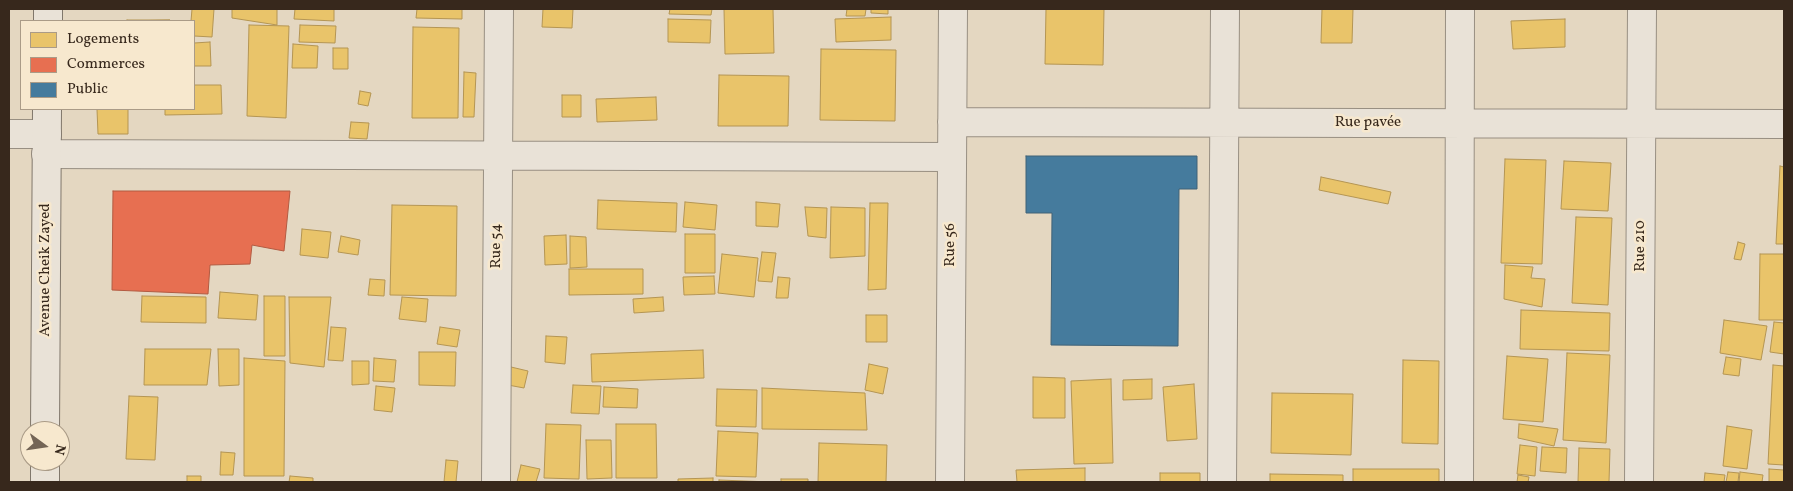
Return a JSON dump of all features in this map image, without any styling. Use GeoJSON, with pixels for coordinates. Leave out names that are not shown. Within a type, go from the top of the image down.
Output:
{"type":"FeatureCollection","features":[{"type":"Feature","properties":{"kind":"street","name":"Rue 54"},"geometry":{"type":"LineString","coordinates":[[496,482],[499,9]]}},
{"type":"Feature","properties":{"kind":"street","name":"Rue 56"},"geometry":{"type":"LineString","coordinates":[[950,482],[953,9]]}},
{"type":"Feature","properties":{"kind":"street"},"geometry":{"type":"LineString","coordinates":[[1222,482],[1225,9]]}},
{"type":"Feature","properties":{"kind":"street"},"geometry":{"type":"LineString","coordinates":[[1459,482],[1460,9]]}},
{"type":"Feature","properties":{"kind":"street","name":"Rue 210"},"geometry":{"type":"LineString","coordinates":[[1639,482],[1642,9]]}},
{"type":"Feature","properties":{"kind":"street","name":"Rue pavée"},"geometry":{"type":"LineString","coordinates":[[952,122],[1784,124]]}},
{"type":"Feature","properties":{"kind":"street"},"geometry":{"type":"LineString","coordinates":[[9,134],[47,132],[498,156],[951,157]]}},
{"type":"Feature","properties":{"kind":"street","name":"Avenue Cheik Zayed"},"geometry":{"type":"LineString","coordinates":[[45,421],[47,132]]}},
{"type":"Feature","properties":{"kind":"building: Logements"},"geometry":{"type":"Polygon","coordinates":[[[192,9],[214,9],[212,37],[195,36],[195,20],[191,20],[192,9]]]}},
{"type":"Feature","properties":{"kind":"building: Logements"},"geometry":{"type":"Polygon","coordinates":[[[232,9],[277,9],[277,25],[232,18],[232,9]]]}},
{"type":"Feature","properties":{"kind":"building: Logements"},"geometry":{"type":"Polygon","coordinates":[[[295,9],[334,9],[334,21],[294,19],[295,9]]]}},
{"type":"Feature","properties":{"kind":"building: Logements"},"geometry":{"type":"Polygon","coordinates":[[[417,9],[462,9],[462,19],[416,18],[417,9]]]}},
{"type":"Feature","properties":{"kind":"building: Logements"},"geometry":{"type":"Polygon","coordinates":[[[543,9],[573,9],[572,28],[542,27],[543,9]]]}},
{"type":"Feature","properties":{"kind":"building: Logements"},"geometry":{"type":"Polygon","coordinates":[[[670,9],[712,9],[711,15],[669,14],[670,9]]]}},
{"type":"Feature","properties":{"kind":"building: Logements"},"geometry":{"type":"Polygon","coordinates":[[[724,9],[773,9],[774,53],[725,54],[724,9]]]}},
{"type":"Feature","properties":{"kind":"building: Logements"},"geometry":{"type":"Polygon","coordinates":[[[847,9],[866,9],[865,16],[846,16],[847,9]]]}},
{"type":"Feature","properties":{"kind":"building: Logements"},"geometry":{"type":"Polygon","coordinates":[[[871,9],[888,9],[888,14],[871,13],[871,9]]]}},
{"type":"Feature","properties":{"kind":"building: Logements"},"geometry":{"type":"Polygon","coordinates":[[[1046,9],[1104,9],[1103,65],[1045,64],[1046,9]]]}},
{"type":"Feature","properties":{"kind":"building: Logements"},"geometry":{"type":"Polygon","coordinates":[[[1322,9],[1353,9],[1352,43],[1321,43],[1322,9]]]}},
{"type":"Feature","properties":{"kind":"building: Logements"},"geometry":{"type":"Polygon","coordinates":[[[891,17],[891,40],[836,42],[835,19],[891,17]]]}},
{"type":"Feature","properties":{"kind":"building: Logements"},"geometry":{"type":"Polygon","coordinates":[[[668,19],[711,20],[710,43],[668,42],[668,19]]]}},
{"type":"Feature","properties":{"kind":"building: Logements"},"geometry":{"type":"Polygon","coordinates":[[[1565,19],[1565,47],[1513,49],[1511,21],[1565,19]]]}},
{"type":"Feature","properties":{"kind":"building: Logements"},"geometry":{"type":"Polygon","coordinates":[[[249,25],[289,26],[286,118],[247,116],[249,25]]]}},
{"type":"Feature","properties":{"kind":"building: Logements"},"geometry":{"type":"Polygon","coordinates":[[[300,25],[336,26],[335,43],[299,42],[300,25]]]}},
{"type":"Feature","properties":{"kind":"building: Logements"},"geometry":{"type":"Polygon","coordinates":[[[413,27],[459,28],[458,118],[412,118],[413,27]]]}},
{"type":"Feature","properties":{"kind":"building: Logements"},"geometry":{"type":"Polygon","coordinates":[[[210,42],[211,66],[195,66],[195,43],[210,42]]]}},
{"type":"Feature","properties":{"kind":"building: Logements"},"geometry":{"type":"Polygon","coordinates":[[[293,44],[318,46],[317,68],[292,68],[293,44]]]}},
{"type":"Feature","properties":{"kind":"building: Logements"},"geometry":{"type":"Polygon","coordinates":[[[333,48],[348,48],[348,69],[333,69],[333,48]]]}},
{"type":"Feature","properties":{"kind":"building: Logements"},"geometry":{"type":"Polygon","coordinates":[[[821,49],[896,50],[895,121],[820,120],[821,49]]]}},
{"type":"Feature","properties":{"kind":"building: Logements"},"geometry":{"type":"Polygon","coordinates":[[[464,72],[476,73],[474,117],[463,117],[464,72]]]}},
{"type":"Feature","properties":{"kind":"building: Logements"},"geometry":{"type":"Polygon","coordinates":[[[719,75],[789,76],[788,126],[718,126],[719,75]]]}},
{"type":"Feature","properties":{"kind":"building: Logements"},"geometry":{"type":"Polygon","coordinates":[[[195,85],[221,85],[222,114],[165,115],[165,110],[195,110],[195,85]]]}},
{"type":"Feature","properties":{"kind":"building: Logements"},"geometry":{"type":"Polygon","coordinates":[[[360,91],[371,93],[368,106],[358,104],[360,91]]]}},
{"type":"Feature","properties":{"kind":"building: Logements"},"geometry":{"type":"Polygon","coordinates":[[[562,95],[581,95],[581,117],[562,117],[562,95]]]}},
{"type":"Feature","properties":{"kind":"building: Logements"},"geometry":{"type":"Polygon","coordinates":[[[656,97],[657,120],[597,122],[596,99],[656,97]]]}},
{"type":"Feature","properties":{"kind":"building: Logements"},"geometry":{"type":"Polygon","coordinates":[[[97,110],[128,110],[128,134],[98,134],[97,110]]]}},
{"type":"Feature","properties":{"kind":"building: Logements"},"geometry":{"type":"Polygon","coordinates":[[[351,122],[369,123],[367,139],[349,138],[351,122]]]}},
{"type":"Feature","properties":{"kind":"building: Logements"},"geometry":{"type":"Polygon","coordinates":[[[1505,159],[1546,160],[1542,264],[1501,263],[1505,159]]]}},
{"type":"Feature","properties":{"kind":"building: Logements"},"geometry":{"type":"Polygon","coordinates":[[[1564,161],[1611,163],[1608,211],[1561,209],[1564,161]]]}},
{"type":"Feature","properties":{"kind":"building: Logements"},"geometry":{"type":"Polygon","coordinates":[[[1780,166],[1784,167],[1784,244],[1776,244],[1780,166]]]}},
{"type":"Feature","properties":{"kind":"building: Logements"},"geometry":{"type":"Polygon","coordinates":[[[1321,177],[1391,192],[1388,204],[1319,190],[1321,177]]]}},
{"type":"Feature","properties":{"kind":"building: Logements"},"geometry":{"type":"Polygon","coordinates":[[[598,200],[677,203],[676,232],[597,229],[598,200]]]}},
{"type":"Feature","properties":{"kind":"building: Logements"},"geometry":{"type":"Polygon","coordinates":[[[685,202],[717,205],[715,230],[683,227],[685,202]]]}},
{"type":"Feature","properties":{"kind":"building: Logements"},"geometry":{"type":"Polygon","coordinates":[[[756,202],[780,204],[778,227],[756,226],[756,202]]]}},
{"type":"Feature","properties":{"kind":"building: Logements"},"geometry":{"type":"Polygon","coordinates":[[[870,203],[888,203],[886,289],[868,290],[870,203]]]}},
{"type":"Feature","properties":{"kind":"building: Logements"},"geometry":{"type":"Polygon","coordinates":[[[392,205],[457,206],[456,296],[390,295],[392,205]]]}},
{"type":"Feature","properties":{"kind":"building: Logements"},"geometry":{"type":"Polygon","coordinates":[[[805,207],[827,208],[826,238],[808,236],[805,207]]]}},
{"type":"Feature","properties":{"kind":"building: Logements"},"geometry":{"type":"Polygon","coordinates":[[[831,207],[865,208],[865,256],[830,258],[831,207]]]}},
{"type":"Feature","properties":{"kind":"building: Logements"},"geometry":{"type":"Polygon","coordinates":[[[1576,217],[1612,218],[1608,305],[1572,303],[1576,217]]]}},
{"type":"Feature","properties":{"kind":"building: Logements"},"geometry":{"type":"Polygon","coordinates":[[[302,229],[331,232],[328,258],[300,255],[302,229]]]}},
{"type":"Feature","properties":{"kind":"building: Logements"},"geometry":{"type":"Polygon","coordinates":[[[685,234],[715,234],[715,273],[685,273],[685,234]]]}},
{"type":"Feature","properties":{"kind":"building: Logements"},"geometry":{"type":"Polygon","coordinates":[[[566,235],[567,264],[545,265],[544,236],[566,235]]]}},
{"type":"Feature","properties":{"kind":"building: Logements"},"geometry":{"type":"Polygon","coordinates":[[[341,236],[360,240],[358,255],[338,252],[341,236]]]}},
{"type":"Feature","properties":{"kind":"building: Logements"},"geometry":{"type":"Polygon","coordinates":[[[570,236],[586,237],[587,267],[570,268],[570,236]]]}},
{"type":"Feature","properties":{"kind":"building: Logements"},"geometry":{"type":"Polygon","coordinates":[[[1738,242],[1745,244],[1741,260],[1734,259],[1738,242]]]}},
{"type":"Feature","properties":{"kind":"building: Logements"},"geometry":{"type":"Polygon","coordinates":[[[762,252],[776,253],[772,282],[758,281],[762,252]]]}},
{"type":"Feature","properties":{"kind":"building: Logements"},"geometry":{"type":"Polygon","coordinates":[[[722,254],[758,258],[754,297],[718,293],[722,254]]]}},
{"type":"Feature","properties":{"kind":"building: Logements"},"geometry":{"type":"Polygon","coordinates":[[[1760,254],[1784,254],[1784,320],[1759,320],[1760,254]]]}},
{"type":"Feature","properties":{"kind":"building: Logements"},"geometry":{"type":"Polygon","coordinates":[[[1505,265],[1533,267],[1531,278],[1545,279],[1542,307],[1504,299],[1505,265]]]}},
{"type":"Feature","properties":{"kind":"building: Logements"},"geometry":{"type":"Polygon","coordinates":[[[569,269],[643,269],[643,294],[569,295],[569,269]]]}},
{"type":"Feature","properties":{"kind":"building: Logements"},"geometry":{"type":"Polygon","coordinates":[[[714,276],[715,294],[684,295],[683,277],[714,276]]]}},
{"type":"Feature","properties":{"kind":"building: Logements"},"geometry":{"type":"Polygon","coordinates":[[[778,277],[790,278],[788,298],[776,298],[778,277]]]}},
{"type":"Feature","properties":{"kind":"building: Logements"},"geometry":{"type":"Polygon","coordinates":[[[370,279],[385,280],[384,296],[368,295],[370,279]]]}},
{"type":"Feature","properties":{"kind":"building: Logements"},"geometry":{"type":"Polygon","coordinates":[[[220,292],[258,295],[256,320],[218,318],[220,292]]]}},
{"type":"Feature","properties":{"kind":"building: Logements"},"geometry":{"type":"Polygon","coordinates":[[[142,296],[206,297],[206,323],[141,322],[142,296]]]}},
{"type":"Feature","properties":{"kind":"building: Logements"},"geometry":{"type":"Polygon","coordinates":[[[264,296],[285,296],[285,356],[264,356],[264,296]]]}},
{"type":"Feature","properties":{"kind":"building: Logements"},"geometry":{"type":"Polygon","coordinates":[[[289,297],[331,297],[324,367],[290,363],[289,297]]]}},
{"type":"Feature","properties":{"kind":"building: Logements"},"geometry":{"type":"Polygon","coordinates":[[[402,297],[428,299],[426,322],[399,319],[402,297]]]}},
{"type":"Feature","properties":{"kind":"building: Logements"},"geometry":{"type":"Polygon","coordinates":[[[663,297],[664,311],[634,313],[633,299],[663,297]]]}},
{"type":"Feature","properties":{"kind":"building: Logements"},"geometry":{"type":"Polygon","coordinates":[[[1521,310],[1610,313],[1609,351],[1520,349],[1521,310]]]}},
{"type":"Feature","properties":{"kind":"building: Logements"},"geometry":{"type":"Polygon","coordinates":[[[866,315],[887,315],[887,342],[866,342],[866,315]]]}},
{"type":"Feature","properties":{"kind":"building: Logements"},"geometry":{"type":"Polygon","coordinates":[[[1724,320],[1767,326],[1761,360],[1720,353],[1724,320]]]}},
{"type":"Feature","properties":{"kind":"building: Logements"},"geometry":{"type":"Polygon","coordinates":[[[1774,322],[1784,323],[1784,354],[1770,352],[1774,322]]]}},
{"type":"Feature","properties":{"kind":"building: Logements"},"geometry":{"type":"Polygon","coordinates":[[[331,327],[346,328],[343,361],[328,360],[331,327]]]}},
{"type":"Feature","properties":{"kind":"building: Logements"},"geometry":{"type":"Polygon","coordinates":[[[440,327],[460,330],[457,347],[437,344],[440,327]]]}},
{"type":"Feature","properties":{"kind":"building: Logements"},"geometry":{"type":"Polygon","coordinates":[[[546,336],[567,337],[565,364],[545,362],[546,336]]]}},
{"type":"Feature","properties":{"kind":"building: Logements"},"geometry":{"type":"Polygon","coordinates":[[[145,349],[211,349],[207,385],[144,385],[145,349]]]}},
{"type":"Feature","properties":{"kind":"building: Logements"},"geometry":{"type":"Polygon","coordinates":[[[218,349],[239,349],[239,385],[219,386],[218,349]]]}},
{"type":"Feature","properties":{"kind":"building: Logements"},"geometry":{"type":"Polygon","coordinates":[[[703,350],[704,378],[592,382],[591,354],[703,350]]]}},
{"type":"Feature","properties":{"kind":"building: Logements"},"geometry":{"type":"Polygon","coordinates":[[[419,352],[456,352],[455,386],[419,385],[419,352]]]}},
{"type":"Feature","properties":{"kind":"building: Logements"},"geometry":{"type":"Polygon","coordinates":[[[1567,353],[1610,355],[1606,443],[1563,440],[1567,353]]]}},
{"type":"Feature","properties":{"kind":"building: Logements"},"geometry":{"type":"Polygon","coordinates":[[[1507,356],[1548,359],[1543,422],[1503,419],[1507,356]]]}},
{"type":"Feature","properties":{"kind":"building: Logements"},"geometry":{"type":"Polygon","coordinates":[[[1726,357],[1741,359],[1739,376],[1723,374],[1726,357]]]}},
{"type":"Feature","properties":{"kind":"building: Logements"},"geometry":{"type":"Polygon","coordinates":[[[244,358],[285,361],[284,476],[244,476],[244,358]]]}},
{"type":"Feature","properties":{"kind":"building: Logements"},"geometry":{"type":"Polygon","coordinates":[[[374,358],[396,360],[394,382],[373,381],[374,358]]]}},
{"type":"Feature","properties":{"kind":"building: Logements"},"geometry":{"type":"Polygon","coordinates":[[[1403,360],[1439,361],[1438,444],[1402,443],[1403,360]]]}},
{"type":"Feature","properties":{"kind":"building: Logements"},"geometry":{"type":"Polygon","coordinates":[[[352,361],[369,361],[369,384],[352,385],[352,361]]]}},
{"type":"Feature","properties":{"kind":"building: Logements"},"geometry":{"type":"Polygon","coordinates":[[[869,364],[888,368],[883,394],[865,390],[869,364]]]}},
{"type":"Feature","properties":{"kind":"building: Logements"},"geometry":{"type":"Polygon","coordinates":[[[1773,365],[1784,366],[1784,465],[1768,464],[1773,365]]]}},
{"type":"Feature","properties":{"kind":"building: Logements"},"geometry":{"type":"Polygon","coordinates":[[[511,367],[528,371],[524,388],[508,385],[511,367]]]}},
{"type":"Feature","properties":{"kind":"building: Logements"},"geometry":{"type":"Polygon","coordinates":[[[1033,377],[1065,378],[1065,418],[1033,418],[1033,377]]]}},
{"type":"Feature","properties":{"kind":"building: Logements"},"geometry":{"type":"Polygon","coordinates":[[[1111,379],[1113,463],[1074,464],[1071,381],[1111,379]]]}},
{"type":"Feature","properties":{"kind":"building: Logements"},"geometry":{"type":"Polygon","coordinates":[[[1152,379],[1152,399],[1123,400],[1123,380],[1152,379]]]}},
{"type":"Feature","properties":{"kind":"building: Logements"},"geometry":{"type":"Polygon","coordinates":[[[1194,384],[1197,439],[1167,441],[1163,387],[1194,384]]]}},
{"type":"Feature","properties":{"kind":"building: Logements"},"geometry":{"type":"Polygon","coordinates":[[[573,385],[601,386],[599,414],[571,413],[573,385]]]}},
{"type":"Feature","properties":{"kind":"building: Logements"},"geometry":{"type":"Polygon","coordinates":[[[376,386],[395,388],[392,412],[374,410],[376,386]]]}},
{"type":"Feature","properties":{"kind":"building: Logements"},"geometry":{"type":"Polygon","coordinates":[[[604,387],[638,389],[637,408],[603,407],[604,387]]]}},
{"type":"Feature","properties":{"kind":"building: Logements"},"geometry":{"type":"Polygon","coordinates":[[[762,388],[865,393],[867,430],[762,429],[762,388]]]}},
{"type":"Feature","properties":{"kind":"building: Logements"},"geometry":{"type":"Polygon","coordinates":[[[717,389],[757,390],[756,427],[716,426],[717,389]]]}},
{"type":"Feature","properties":{"kind":"building: Logements"},"geometry":{"type":"Polygon","coordinates":[[[1272,393],[1353,394],[1351,455],[1271,453],[1272,393]]]}},
{"type":"Feature","properties":{"kind":"building: Logements"},"geometry":{"type":"Polygon","coordinates":[[[129,396],[158,397],[155,460],[126,459],[129,396]]]}},
{"type":"Feature","properties":{"kind":"building: Logements"},"geometry":{"type":"Polygon","coordinates":[[[546,424],[581,425],[579,479],[544,478],[546,424]]]}},
{"type":"Feature","properties":{"kind":"building: Logements"},"geometry":{"type":"Polygon","coordinates":[[[616,424],[656,424],[657,478],[616,478],[616,424]]]}},
{"type":"Feature","properties":{"kind":"building: Logements"},"geometry":{"type":"Polygon","coordinates":[[[1519,424],[1558,429],[1554,446],[1518,438],[1519,424]]]}},
{"type":"Feature","properties":{"kind":"building: Logements"},"geometry":{"type":"Polygon","coordinates":[[[1727,426],[1752,430],[1747,469],[1723,466],[1727,426]]]}},
{"type":"Feature","properties":{"kind":"building: Logements"},"geometry":{"type":"Polygon","coordinates":[[[718,431],[758,433],[756,477],[716,476],[718,431]]]}},
{"type":"Feature","properties":{"kind":"building: Logements"},"geometry":{"type":"Polygon","coordinates":[[[586,440],[611,440],[612,478],[587,479],[586,440]]]}},
{"type":"Feature","properties":{"kind":"building: Logements"},"geometry":{"type":"Polygon","coordinates":[[[819,443],[887,445],[886,482],[818,482],[819,443]]]}},
{"type":"Feature","properties":{"kind":"building: Logements"},"geometry":{"type":"Polygon","coordinates":[[[1520,445],[1537,447],[1535,476],[1517,474],[1520,445]]]}},
{"type":"Feature","properties":{"kind":"building: Logements"},"geometry":{"type":"Polygon","coordinates":[[[1542,447],[1567,448],[1566,473],[1540,471],[1542,447]]]}},
{"type":"Feature","properties":{"kind":"building: Logements"},"geometry":{"type":"Polygon","coordinates":[[[1579,448],[1610,449],[1609,482],[1578,482],[1579,448]]]}},
{"type":"Feature","properties":{"kind":"building: Logements"},"geometry":{"type":"Polygon","coordinates":[[[221,452],[235,453],[233,475],[220,475],[221,452]]]}},
{"type":"Feature","properties":{"kind":"building: Logements"},"geometry":{"type":"Polygon","coordinates":[[[446,460],[458,461],[456,482],[444,482],[446,460]]]}},
{"type":"Feature","properties":{"kind":"building: Logements"},"geometry":{"type":"Polygon","coordinates":[[[521,465],[540,469],[536,482],[517,482],[521,465]]]}},
{"type":"Feature","properties":{"kind":"building: Logements"},"geometry":{"type":"Polygon","coordinates":[[[1085,468],[1085,482],[1017,482],[1016,470],[1085,468]]]}},
{"type":"Feature","properties":{"kind":"building: Logements"},"geometry":{"type":"Polygon","coordinates":[[[1353,469],[1439,469],[1439,482],[1353,482],[1353,469]]]}},
{"type":"Feature","properties":{"kind":"building: Logements"},"geometry":{"type":"Polygon","coordinates":[[[1769,469],[1784,470],[1784,482],[1769,482],[1769,469]]]}},
{"type":"Feature","properties":{"kind":"building: Logements"},"geometry":{"type":"Polygon","coordinates":[[[1728,472],[1739,473],[1738,482],[1726,482],[1728,472]]]}},
{"type":"Feature","properties":{"kind":"building: Logements"},"geometry":{"type":"Polygon","coordinates":[[[1740,472],[1763,475],[1762,482],[1739,482],[1740,472]]]}},
{"type":"Feature","properties":{"kind":"building: Logements"},"geometry":{"type":"Polygon","coordinates":[[[1160,473],[1200,473],[1200,482],[1160,482],[1160,473]]]}},
{"type":"Feature","properties":{"kind":"building: Logements"},"geometry":{"type":"Polygon","coordinates":[[[1705,473],[1725,475],[1724,482],[1704,482],[1705,473]]]}},
{"type":"Feature","properties":{"kind":"building: Logements"},"geometry":{"type":"Polygon","coordinates":[[[1270,474],[1343,475],[1343,482],[1270,482],[1270,474]]]}},
{"type":"Feature","properties":{"kind":"building: Logements"},"geometry":{"type":"Polygon","coordinates":[[[1518,475],[1529,477],[1528,482],[1517,482],[1518,475]]]}},
{"type":"Feature","properties":{"kind":"building: Logements"},"geometry":{"type":"Polygon","coordinates":[[[187,476],[201,476],[201,482],[187,482],[187,476]]]}},
{"type":"Feature","properties":{"kind":"building: Logements"},"geometry":{"type":"Polygon","coordinates":[[[290,476],[313,478],[313,482],[289,482],[290,476]]]}},
{"type":"Feature","properties":{"kind":"building: Logements"},"geometry":{"type":"Polygon","coordinates":[[[713,478],[713,482],[678,482],[678,479],[713,478]]]}},
{"type":"Feature","properties":{"kind":"building: Logements"},"geometry":{"type":"Polygon","coordinates":[[[781,479],[808,479],[808,482],[781,482],[781,479]]]}},
{"type":"Feature","properties":{"kind":"building: Logements"},"geometry":{"type":"Polygon","coordinates":[[[719,480],[771,482],[719,482],[719,480]]]}},
{"type":"Feature","properties":{"kind":"building: Commerces"},"geometry":{"type":"Polygon","coordinates":[[[113,191],[290,191],[284,251],[252,245],[250,264],[210,265],[208,294],[112,290],[113,191]]]}},
{"type":"Feature","properties":{"kind":"building: Public"},"geometry":{"type":"Polygon","coordinates":[[[1026,156],[1197,156],[1197,189],[1179,189],[1178,346],[1051,345],[1052,213],[1026,213],[1026,156]]]}}]}
